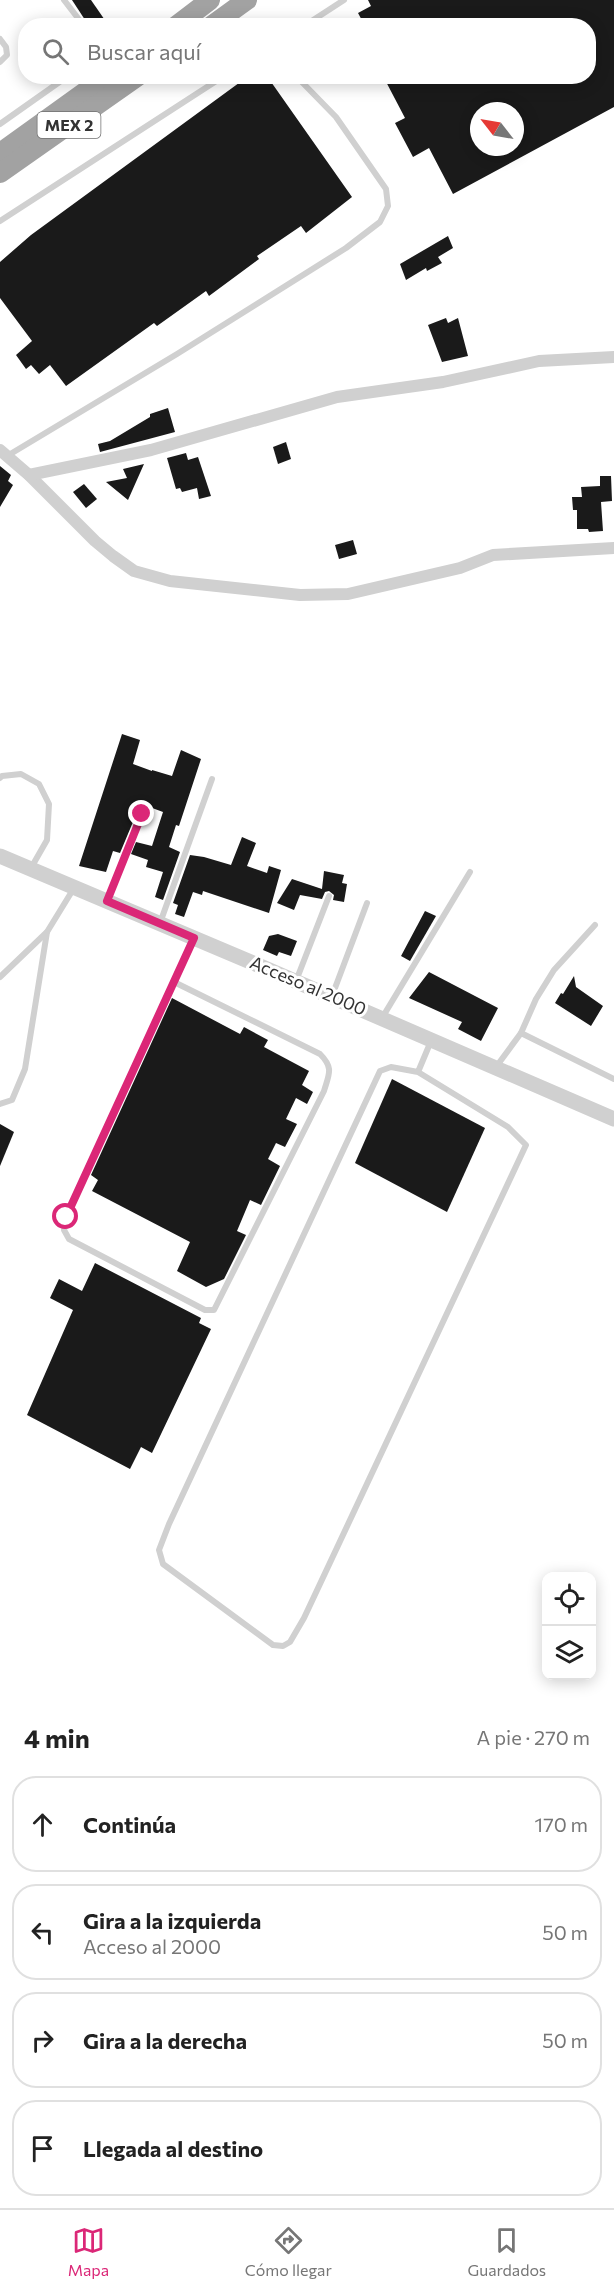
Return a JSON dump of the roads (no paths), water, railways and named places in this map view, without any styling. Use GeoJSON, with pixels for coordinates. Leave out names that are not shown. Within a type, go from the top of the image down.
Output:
{"type":"FeatureCollection","features":[{"type":"Feature","properties":{"kind":"highway"},"geometry":{"type":"LineString","coordinates":[[186,18],[210,0]]}},
{"type":"Feature","properties":{"kind":"highway"},"geometry":{"type":"LineString","coordinates":[[222,18],[247,0]]}},
{"type":"Feature","properties":{"kind":"highway","name":"MEX 2"},"geometry":{"type":"LineString","coordinates":[[0,153],[96,84]]}},
{"type":"Feature","properties":{"kind":"highway","name":"MEX 2"},"geometry":{"type":"LineString","coordinates":[[0,173],[127,84]]}},
{"type":"Feature","properties":{"kind":"street"},"geometry":{"type":"LineString","coordinates":[[29,475],[152,450],[337,398],[443,382],[539,361],[614,357]]}},
{"type":"Feature","properties":{"kind":"street"},"geometry":{"type":"LineString","coordinates":[[3,453],[113,556],[135,571],[170,581],[300,596],[348,594],[460,568],[493,555],[614,549]]}},
{"type":"Feature","properties":{"kind":"street","name":"Acceso al 2000"},"geometry":{"type":"LineString","coordinates":[[0,856],[614,1119]]}},
{"type":"Feature","properties":{"kind":"lane"},"geometry":{"type":"LineString","coordinates":[[64,0],[78,18]]}},
{"type":"Feature","properties":{"kind":"lane"},"geometry":{"type":"LineString","coordinates":[[316,18],[344,0]]}},
{"type":"Feature","properties":{"kind":"lane"},"geometry":{"type":"LineString","coordinates":[[0,39],[6,47],[7,56],[0,62]]}},
{"type":"Feature","properties":{"kind":"lane"},"geometry":{"type":"LineString","coordinates":[[0,124],[57,84]]}},
{"type":"Feature","properties":{"kind":"lane"},"geometry":{"type":"LineString","coordinates":[[0,221],[212,84]]}},
{"type":"Feature","properties":{"kind":"lane"},"geometry":{"type":"LineString","coordinates":[[3,453],[187,348],[346,248],[380,222],[388,206],[386,189],[336,117],[304,84]]}},
{"type":"Feature","properties":{"kind":"lane"},"geometry":{"type":"LineString","coordinates":[[0,778],[21,774],[39,784],[49,804],[47,840],[31,869]]}},
{"type":"Feature","properties":{"kind":"lane"},"geometry":{"type":"LineString","coordinates":[[160,924],[212,779]]}},
{"type":"Feature","properties":{"kind":"lane"},"geometry":{"type":"LineString","coordinates":[[107,901],[142,814]]}},
{"type":"Feature","properties":{"kind":"lane"},"geometry":{"type":"LineString","coordinates":[[382,1018],[470,872]]}},
{"type":"Feature","properties":{"kind":"lane"},"geometry":{"type":"LineString","coordinates":[[0,977],[47,932],[74,887]]}},
{"type":"Feature","properties":{"kind":"lane"},"geometry":{"type":"LineString","coordinates":[[296,981],[328,896]]}},
{"type":"Feature","properties":{"kind":"lane"},"geometry":{"type":"LineString","coordinates":[[332,997],[367,903]]}},
{"type":"Feature","properties":{"kind":"lane"},"geometry":{"type":"LineString","coordinates":[[495,1067],[521,1034],[536,999],[554,970],[578,941],[596,925]]}},
{"type":"Feature","properties":{"kind":"lane"},"geometry":{"type":"LineString","coordinates":[[0,1104],[12,1100],[25,1069],[47,932]]}},
{"type":"Feature","properties":{"kind":"lane"},"geometry":{"type":"LineString","coordinates":[[174,982],[320,1054],[328,1062],[330,1071],[324,1090],[214,1310],[205,1310],[69,1239],[64,1230],[66,1217],[194,938]]}},
{"type":"Feature","properties":{"kind":"lane"},"geometry":{"type":"LineString","coordinates":[[521,1034],[614,1079]]}},
{"type":"Feature","properties":{"kind":"lane"},"geometry":{"type":"LineString","coordinates":[[418,1072],[431,1040]]}},
{"type":"Feature","properties":{"kind":"lane"},"geometry":{"type":"LineString","coordinates":[[391,1067],[418,1072],[508,1127],[526,1145],[304,1618],[290,1642],[283,1646],[273,1645],[162,1564],[159,1550],[169,1524],[380,1071],[391,1067]]}}]}
